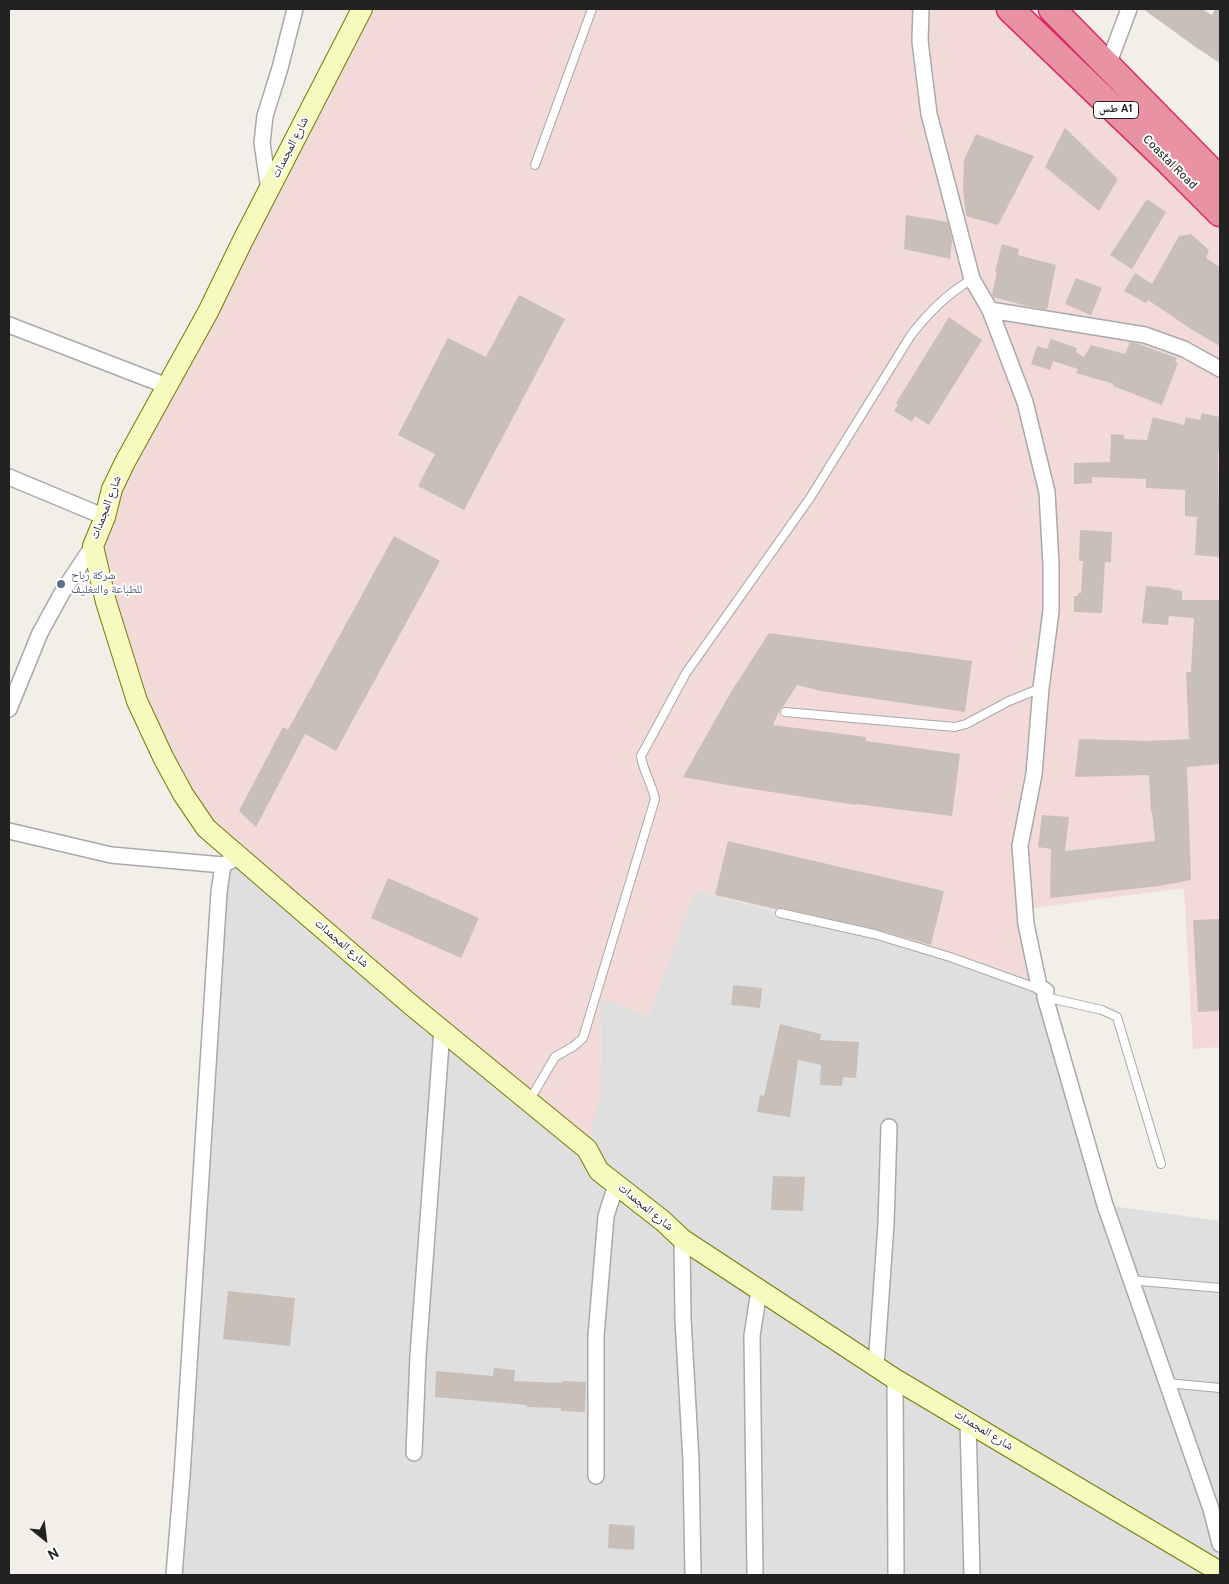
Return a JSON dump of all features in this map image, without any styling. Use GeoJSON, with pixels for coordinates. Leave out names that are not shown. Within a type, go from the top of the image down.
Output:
{"type":"FeatureCollection","features":[{"type":"Feature","properties":{"kind":"highway","name":"Coastal Road"},"geometry":{"type":"LineString","coordinates":[[1010,9],[1166,159],[1220,214]]}},
{"type":"Feature","properties":{"kind":"highway","name":"Coastal Road"},"geometry":{"type":"LineString","coordinates":[[1052,9],[1220,180]]}},
{"type":"Feature","properties":{"kind":"main road","name":"شارع المجمدات"},"geometry":{"type":"LineString","coordinates":[[362,9],[208,312],[112,489],[105,517],[93,546],[118,645],[137,701],[182,794],[231,861],[587,1149],[599,1171],[663,1221],[682,1239],[895,1379],[1220,1572]]}},
{"type":"Feature","properties":{"kind":"street"},"geometry":{"type":"LineString","coordinates":[[269,190],[262,143],[265,116],[295,9]]}},
{"type":"Feature","properties":{"kind":"street"},"geometry":{"type":"LineString","coordinates":[[921,9],[920,41],[929,114],[972,279],[990,310],[1025,402],[1047,492],[1051,565],[1051,611],[1041,688],[1034,774],[1020,846],[1026,924],[1039,986],[1046,994],[1105,1205],[1210,1509],[1220,1544]]}},
{"type":"Feature","properties":{"kind":"street"},"geometry":{"type":"LineString","coordinates":[[1108,65],[1129,9]]}},
{"type":"Feature","properties":{"kind":"street"},"geometry":{"type":"LineString","coordinates":[[990,310],[1145,335],[1184,349],[1220,369]]}},
{"type":"Feature","properties":{"kind":"street"},"geometry":{"type":"LineString","coordinates":[[9,325],[167,386]]}},
{"type":"Feature","properties":{"kind":"street"},"geometry":{"type":"LineString","coordinates":[[9,477],[105,517]]}},
{"type":"Feature","properties":{"kind":"street"},"geometry":{"type":"LineString","coordinates":[[9,709],[40,633],[63,591],[93,546]]}},
{"type":"Feature","properties":{"kind":"street"},"geometry":{"type":"LineString","coordinates":[[9,831],[111,856],[231,861],[217,907],[182,1476],[174,1575]]}},
{"type":"Feature","properties":{"kind":"street"},"geometry":{"type":"LineString","coordinates":[[414,1453],[418,1356],[442,1030]]}},
{"type":"Feature","properties":{"kind":"street"},"geometry":{"type":"LineString","coordinates":[[876,1366],[886,1224],[889,1127]]}},
{"type":"Feature","properties":{"kind":"street"},"geometry":{"type":"LineString","coordinates":[[596,1476],[596,1336],[606,1216],[616,1185]]}},
{"type":"Feature","properties":{"kind":"street"},"geometry":{"type":"LineString","coordinates":[[682,1239],[683,1320],[691,1461],[693,1575]]}},
{"type":"Feature","properties":{"kind":"street"},"geometry":{"type":"LineString","coordinates":[[755,1575],[752,1336],[759,1290]]}},
{"type":"Feature","properties":{"kind":"street"},"geometry":{"type":"LineString","coordinates":[[895,1379],[896,1575]]}},
{"type":"Feature","properties":{"kind":"street"},"geometry":{"type":"LineString","coordinates":[[968,1422],[972,1575]]}},
{"type":"Feature","properties":{"kind":"lane"},"geometry":{"type":"LineString","coordinates":[[535,165],[592,9]]}},
{"type":"Feature","properties":{"kind":"lane"},"geometry":{"type":"LineString","coordinates":[[529,1102],[555,1057],[574,1046],[583,1038],[655,799],[642,764],[641,756],[686,673],[810,498],[911,335],[930,311],[951,292],[972,279]]}},
{"type":"Feature","properties":{"kind":"lane"},"geometry":{"type":"LineString","coordinates":[[785,712],[955,726],[966,724],[1009,701],[1041,688]]}},
{"type":"Feature","properties":{"kind":"lane"},"geometry":{"type":"LineString","coordinates":[[780,913],[883,937],[950,957],[1046,994],[1117,1016],[1161,1164]]}},
{"type":"Feature","properties":{"kind":"lane"},"geometry":{"type":"LineString","coordinates":[[1130,1280],[1220,1288]]}},
{"type":"Feature","properties":{"kind":"lane"},"geometry":{"type":"LineString","coordinates":[[1167,1383],[1220,1388]]}},
{"type":"Feature","properties":{"kind":"shaded area"},"geometry":{"type":"Polygon","coordinates":[[[362,9],[1010,9],[1220,215],[1220,1047],[1193,1049],[1184,888],[1026,909],[1039,985],[950,957],[696,890],[648,1016],[600,998],[601,1090],[587,1149],[206,828],[163,757],[93,546],[362,9]]]}},
{"type":"Feature","properties":{"kind":"shaded area"},"geometry":{"type":"Polygon","coordinates":[[[239,856],[601,1090],[600,997],[648,1016],[695,890],[780,913],[874,934],[1046,991],[1105,1205],[1220,1221],[1220,1575],[174,1575],[223,865],[239,856]]]}},
{"type":"Feature","properties":{"kind":"building"},"geometry":{"type":"Polygon","coordinates":[[[1143,9],[1202,9],[1212,15],[1215,9],[1220,9],[1220,63],[1197,48],[1143,9]]]}},
{"type":"Feature","properties":{"kind":"building"},"geometry":{"type":"Polygon","coordinates":[[[1065,128],[1118,179],[1099,211],[1045,167],[1065,128]]]}},
{"type":"Feature","properties":{"kind":"building"},"geometry":{"type":"Polygon","coordinates":[[[976,134],[1034,156],[998,225],[966,216],[963,189],[964,160],[976,134]]]}},
{"type":"Feature","properties":{"kind":"building"},"geometry":{"type":"Polygon","coordinates":[[[1147,199],[1166,212],[1132,269],[1110,255],[1147,199]]]}},
{"type":"Feature","properties":{"kind":"building"},"geometry":{"type":"Polygon","coordinates":[[[906,215],[948,222],[952,240],[950,259],[904,249],[906,215]]]}},
{"type":"Feature","properties":{"kind":"building"},"geometry":{"type":"Polygon","coordinates":[[[1191,234],[1209,250],[1206,258],[1220,267],[1220,346],[1148,300],[1146,303],[1124,291],[1135,273],[1152,284],[1179,236],[1191,234]]]}},
{"type":"Feature","properties":{"kind":"building"},"geometry":{"type":"Polygon","coordinates":[[[1002,244],[1019,249],[1018,255],[1056,265],[1047,310],[993,297],[997,273],[995,272],[1002,244]]]}},
{"type":"Feature","properties":{"kind":"building"},"geometry":{"type":"Polygon","coordinates":[[[1076,278],[1102,288],[1091,315],[1065,304],[1076,278]]]}},
{"type":"Feature","properties":{"kind":"building"},"geometry":{"type":"Polygon","coordinates":[[[519,295],[565,319],[464,510],[418,486],[435,454],[398,435],[448,338],[486,357],[519,295]]]}},
{"type":"Feature","properties":{"kind":"building"},"geometry":{"type":"Polygon","coordinates":[[[949,317],[982,340],[929,425],[915,416],[912,422],[894,411],[898,404],[896,403],[949,317]]]}},
{"type":"Feature","properties":{"kind":"building"},"geometry":{"type":"Polygon","coordinates":[[[1051,339],[1077,348],[1076,352],[1084,357],[1091,345],[1125,354],[1130,342],[1177,358],[1175,362],[1178,363],[1162,405],[1113,386],[1114,384],[1076,373],[1078,369],[1053,361],[1050,370],[1031,364],[1037,346],[1047,349],[1051,339]]]}},
{"type":"Feature","properties":{"kind":"building"},"geometry":{"type":"Polygon","coordinates":[[[1202,413],[1220,417],[1220,454],[1218,453],[1220,557],[1195,555],[1197,517],[1185,516],[1185,490],[1146,488],[1146,479],[1092,477],[1092,483],[1074,484],[1074,463],[1110,462],[1111,434],[1124,435],[1124,439],[1147,440],[1153,417],[1184,425],[1186,417],[1200,420],[1202,413]]]}},
{"type":"Feature","properties":{"kind":"building"},"geometry":{"type":"Polygon","coordinates":[[[1080,530],[1112,532],[1111,562],[1105,562],[1102,613],[1074,612],[1074,596],[1078,596],[1078,593],[1081,593],[1083,561],[1079,561],[1080,530]]]}},
{"type":"Feature","properties":{"kind":"building"},"geometry":{"type":"Polygon","coordinates":[[[394,536],[440,561],[336,751],[305,734],[256,827],[239,811],[283,727],[288,730],[394,536]]]}},
{"type":"Feature","properties":{"kind":"building"},"geometry":{"type":"Polygon","coordinates":[[[1146,586],[1182,591],[1182,600],[1220,600],[1220,764],[1187,767],[1191,880],[1159,886],[1050,898],[1051,849],[1038,847],[1042,815],[1069,817],[1065,851],[1155,841],[1149,775],[1075,777],[1079,739],[1148,741],[1189,739],[1186,672],[1191,672],[1194,618],[1169,616],[1168,625],[1142,623],[1146,586]]]}},
{"type":"Feature","properties":{"kind":"building"},"geometry":{"type":"Polygon","coordinates":[[[769,633],[972,661],[965,712],[821,691],[797,685],[780,709],[773,725],[866,737],[866,741],[960,754],[952,816],[856,805],[683,777],[731,692],[769,633]]]}},
{"type":"Feature","properties":{"kind":"building"},"geometry":{"type":"Polygon","coordinates":[[[728,841],[944,891],[931,945],[875,929],[715,895],[728,841]]]}},
{"type":"Feature","properties":{"kind":"building"},"geometry":{"type":"Polygon","coordinates":[[[388,878],[479,918],[461,958],[371,918],[388,878]]]}},
{"type":"Feature","properties":{"kind":"building"},"geometry":{"type":"Polygon","coordinates":[[[1220,919],[1220,1011],[1198,1012],[1193,920],[1220,919]]]}},
{"type":"Feature","properties":{"kind":"building"},"geometry":{"type":"Polygon","coordinates":[[[733,985],[762,988],[760,1008],[731,1005],[733,985]]]}},
{"type":"Feature","properties":{"kind":"building"},"geometry":{"type":"Polygon","coordinates":[[[780,1024],[821,1034],[820,1040],[859,1042],[856,1078],[843,1077],[842,1086],[820,1085],[821,1065],[798,1060],[790,1117],[757,1112],[760,1095],[764,1096],[780,1024]]]}},
{"type":"Feature","properties":{"kind":"building"},"geometry":{"type":"Polygon","coordinates":[[[773,1176],[805,1177],[803,1211],[771,1210],[773,1176]]]}},
{"type":"Feature","properties":{"kind":"building"},"geometry":{"type":"Polygon","coordinates":[[[228,1291],[295,1298],[290,1346],[223,1339],[228,1291]]]}},
{"type":"Feature","properties":{"kind":"building"},"geometry":{"type":"Polygon","coordinates":[[[494,1368],[515,1370],[514,1381],[586,1382],[585,1412],[561,1411],[561,1408],[526,1407],[527,1405],[435,1397],[436,1371],[493,1376],[494,1368]]]}},
{"type":"Feature","properties":{"kind":"building"},"geometry":{"type":"Polygon","coordinates":[[[609,1524],[635,1526],[634,1550],[608,1548],[609,1524]]]}},
{"type":"Feature","properties":{"kind":"place","name":"شركة رباح للطباعة والتغليف"},"geometry":{"type":"Point","coordinates":[61,584]}}]}
